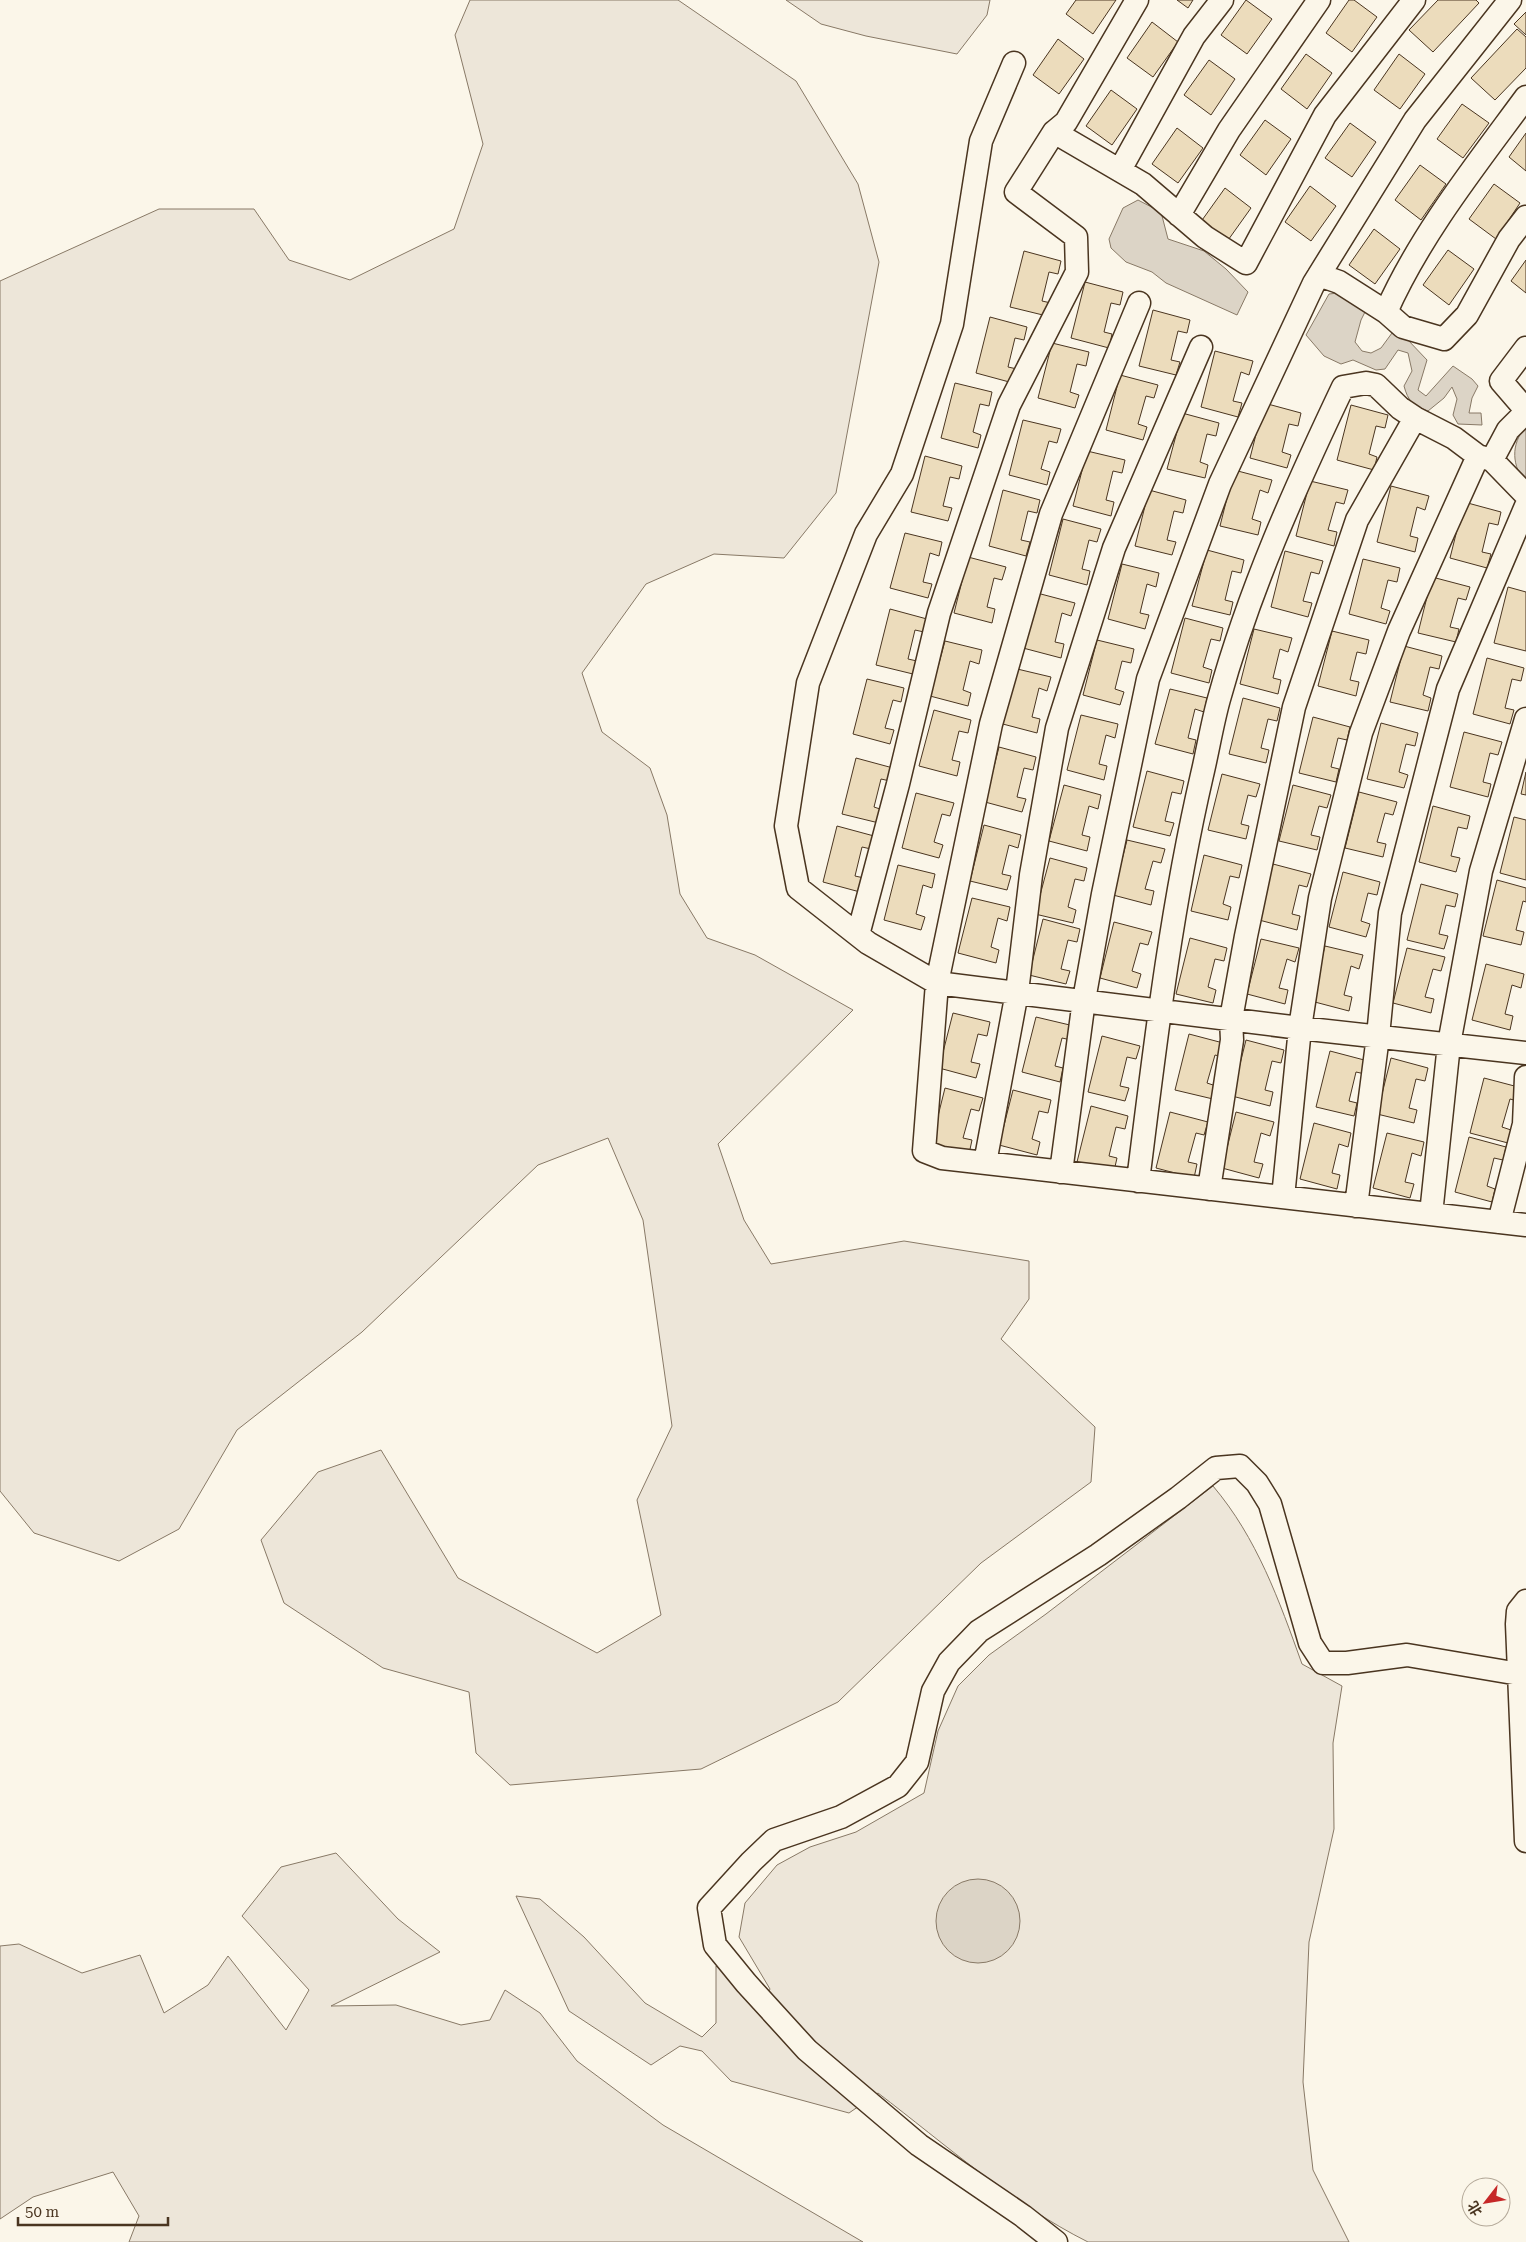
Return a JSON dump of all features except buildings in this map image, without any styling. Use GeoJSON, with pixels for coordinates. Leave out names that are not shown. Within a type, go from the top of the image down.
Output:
{"type":"FeatureCollection","features":[{"type":"Feature","properties":{"kind":"lane"},"geometry":{"type":"LineString","coordinates":[[858,935],[898,784],[939,613],[1009,405],[1077,272],[1076,237],[1016,192],[1054,132],[1066,122],[1137,0]]}},
{"type":"Feature","properties":{"kind":"lane"},"geometry":{"type":"LineString","coordinates":[[1120,170],[1194,36],[1222,0]]}},
{"type":"Feature","properties":{"kind":"lane"},"geometry":{"type":"LineString","coordinates":[[1179,215],[1229,130],[1319,0]]}},
{"type":"Feature","properties":{"kind":"lane"},"geometry":{"type":"LineString","coordinates":[[1054,132],[1143,184],[1205,237],[1246,263],[1326,115],[1414,0]]}},
{"type":"Feature","properties":{"kind":"lane"},"geometry":{"type":"LineString","coordinates":[[1061,1172],[1084,1000],[1103,894],[1148,679],[1220,484],[1319,275],[1415,120],[1510,0]]}},
{"type":"Feature","properties":{"kind":"lane"},"geometry":{"type":"LineString","coordinates":[[1014,63],[981,141],[952,324],[902,474],[866,534],[808,683],[786,826],[798,888],[868,943],[937,983],[1159,1009],[1300,1028],[1526,1053]]}},
{"type":"Feature","properties":{"kind":"lane"},"geometry":{"type":"LineString","coordinates":[[1386,312],[1396,290],[1457,189],[1526,98]]}},
{"type":"Feature","properties":{"kind":"lane"},"geometry":{"type":"LineString","coordinates":[[1319,275],[1340,282],[1386,312],[1403,327],[1444,339],[1467,315],[1509,240],[1526,217]]}},
{"type":"Feature","properties":{"kind":"lane"},"geometry":{"type":"LineString","coordinates":[[1139,303],[1051,514],[991,724],[937,983],[924,1151],[942,1158],[1526,1225]]}},
{"type":"Feature","properties":{"kind":"lane"},"geometry":{"type":"LineString","coordinates":[[985,1163],[1017,992],[1032,875],[1057,728],[1114,548],[1201,347]]}},
{"type":"Feature","properties":{"kind":"lane"},"geometry":{"type":"LineString","coordinates":[[1283,1197],[1300,1028],[1320,898],[1361,733],[1399,631],[1484,458],[1526,411],[1501,381],[1526,348]]}},
{"type":"Feature","properties":{"kind":"lane"},"geometry":{"type":"LineString","coordinates":[[1138,1181],[1159,1009],[1185,850],[1219,698],[1269,549],[1297,484],[1343,387],[1366,383],[1376,385],[1400,408],[1454,438],[1484,458],[1526,495]]}},
{"type":"Feature","properties":{"kind":"lane"},"geometry":{"type":"LineString","coordinates":[[1209,1189],[1232,1040],[1231,1019],[1246,936],[1294,708],[1357,520],[1415,418]]}},
{"type":"Feature","properties":{"kind":"lane"},"geometry":{"type":"LineString","coordinates":[[1356,1206],[1378,1036],[1390,913],[1448,689],[1526,506]]}},
{"type":"Feature","properties":{"kind":"lane"},"geometry":{"type":"LineString","coordinates":[[1431,1214],[1449,1044],[1481,871],[1526,719]]}},
{"type":"Feature","properties":{"kind":"lane"},"geometry":{"type":"LineString","coordinates":[[1499,1222],[1524,1124],[1526,1077]]}},
{"type":"Feature","properties":{"kind":"lane"},"geometry":{"type":"LineString","coordinates":[[1056,2242],[1023,2216],[919,2145],[807,2050],[746,1983],[715,1945],[709,1908],[774,1840],[841,1816],[898,1786],[917,1762],[932,1691],[949,1662],[979,1631],[1098,1555],[1178,1498],[1216,1468],[1240,1466],[1257,1483],[1270,1504],[1310,1643],[1323,1663],[1348,1664],[1407,1656],[1519,1674]]}},
{"type":"Feature","properties":{"kind":"lane"},"geometry":{"type":"LineString","coordinates":[[1526,1601],[1518,1611],[1526,1841]]}},
{"type":"Feature","properties":{"kind":"shaded area"},"geometry":{"type":"Polygon","coordinates":[[[470,0],[678,0],[796,81],[858,184],[879,262],[836,493],[784,558],[714,554],[646,584],[582,673],[602,732],[650,768],[667,815],[680,894],[707,938],[755,955],[853,1010],[718,1144],[744,1220],[771,1264],[904,1241],[1029,1261],[1029,1299],[1001,1339],[1095,1427],[1091,1482],[981,1563],[838,1702],[701,1769],[510,1785],[476,1753],[469,1692],[383,1668],[284,1603],[261,1540],[318,1472],[381,1450],[458,1578],[597,1653],[661,1615],[637,1500],[672,1426],[643,1220],[608,1138],[538,1165],[362,1332],[237,1430],[179,1529],[119,1561],[34,1533],[0,1491],[0,281],[159,209],[254,209],[289,260],[350,280],[454,229],[483,144],[455,35],[470,0]]]}},
{"type":"Feature","properties":{"kind":"shaded area"},"geometry":{"type":"Polygon","coordinates":[[[786,0],[990,0],[987,15],[957,54],[866,36],[821,24],[786,0]]]}},
{"type":"Feature","properties":{"kind":"shaded area"},"geometry":{"type":"Polygon","coordinates":[[[1138,200],[1161,212],[1168,239],[1204,251],[1226,269],[1248,292],[1237,315],[1166,283],[1152,272],[1126,262],[1111,248],[1109,239],[1123,208],[1138,200]]]}},
{"type":"Feature","properties":{"kind":"shaded area"},"geometry":{"type":"Polygon","coordinates":[[[1346,292],[1365,312],[1355,342],[1362,351],[1371,353],[1381,348],[1392,333],[1407,339],[1427,360],[1418,390],[1426,396],[1453,366],[1472,379],[1478,386],[1472,398],[1469,413],[1481,413],[1482,425],[1458,424],[1453,415],[1457,399],[1452,387],[1444,398],[1428,411],[1412,402],[1407,396],[1404,386],[1412,371],[1408,353],[1398,350],[1385,369],[1376,370],[1353,360],[1341,364],[1324,356],[1306,335],[1329,294],[1346,292]]]}},
{"type":"Feature","properties":{"kind":"shaded area"},"geometry":{"type":"Polygon","coordinates":[[[1526,426],[1526,484],[1518,470],[1515,448],[1526,426]]]}},
{"type":"Feature","properties":{"kind":"shaded area"},"geometry":{"type":"Polygon","coordinates":[[[1213,1486],[1229,1506],[1242,1527],[1265,1570],[1285,1616],[1302,1664],[1342,1686],[1333,1743],[1334,1829],[1309,1942],[1303,2082],[1313,2170],[1349,2242],[1088,2242],[1060,2227],[1006,2192],[878,2093],[849,2113],[731,2081],[702,2051],[680,2046],[651,2065],[569,2011],[516,1896],[540,1899],[584,1937],[645,2003],[702,2037],[716,2023],[716,1966],[768,1993],[770,1989],[739,1937],[745,1903],[777,1865],[810,1847],[856,1832],[924,1793],[938,1731],[958,1686],[989,1655],[1046,1614],[1213,1486]]]}},
{"type":"Feature","properties":{"kind":"shaded area"},"geometry":{"type":"Polygon","coordinates":[[[336,1853],[398,1919],[440,1952],[331,2006],[396,2005],[461,2025],[490,2020],[505,1990],[540,2013],[577,2061],[663,2125],[863,2242],[129,2242],[139,2216],[113,2172],[33,2197],[0,2219],[0,1946],[19,1944],[82,1973],[140,1955],[164,2013],[208,1985],[228,1956],[286,2030],[309,1990],[242,1916],[281,1867],[336,1853]]]}},
{"type":"Feature","properties":{"kind":"shaded area"},"geometry":{"type":"Polygon","coordinates":[[[978,1879],[994,1882],[1008,1891],[1017,1905],[1020,1921],[1017,1937],[1008,1951],[994,1960],[978,1963],[962,1960],[948,1951],[939,1937],[936,1921],[939,1905],[948,1891],[962,1882],[978,1879]]]}}]}
